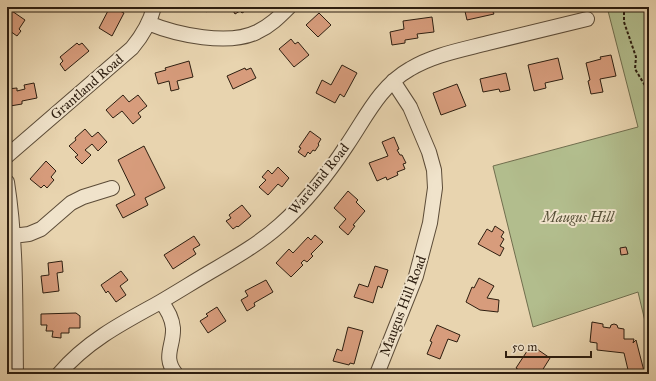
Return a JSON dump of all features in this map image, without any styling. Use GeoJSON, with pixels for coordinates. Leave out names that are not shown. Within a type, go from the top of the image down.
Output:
{"type":"FeatureCollection","features":[{"type":"Feature","properties":{"kind":"street","name":"Grantland Road"},"geometry":{"type":"LineString","coordinates":[[7,156],[137,42],[148,24],[154,7]]}},
{"type":"Feature","properties":{"kind":"street"},"geometry":{"type":"LineString","coordinates":[[148,24],[206,38],[235,39],[250,35],[263,29],[289,7]]}},
{"type":"Feature","properties":{"kind":"street","name":"Wareland Road"},"geometry":{"type":"LineString","coordinates":[[59,374],[81,352],[100,337],[250,248],[286,219],[304,202],[326,174],[375,101],[393,81],[416,66],[450,53],[587,19]]}},
{"type":"Feature","properties":{"kind":"street","name":"Maugus Hill Road"},"geometry":{"type":"LineString","coordinates":[[377,374],[416,276],[430,223],[435,188],[434,170],[429,152],[410,107],[393,81]]}},
{"type":"Feature","properties":{"kind":"street"},"geometry":{"type":"LineString","coordinates":[[7,182],[13,236],[16,374]]}},
{"type":"Feature","properties":{"kind":"street"},"geometry":{"type":"LineString","coordinates":[[13,236],[35,232],[49,223],[71,202],[112,188]]}},
{"type":"Feature","properties":{"kind":"street"},"geometry":{"type":"LineString","coordinates":[[161,302],[167,309],[172,321],[169,360],[171,367],[176,374]]}},
{"type":"Feature","properties":{"kind":"path"},"geometry":{"type":"LineString","coordinates":[[624,7],[624,22],[636,56],[635,69],[649,92]]}},
{"type":"Feature","properties":{"kind":"path"},"geometry":{"type":"LineString","coordinates":[[645,7],[649,12]]}},
{"type":"Feature","properties":{"kind":"green space","name":"Maugus Hill"},"geometry":{"type":"Polygon","coordinates":[[[607,7],[649,7],[649,338],[638,292],[533,327],[493,166],[638,127],[607,7]]]}},
{"type":"Feature","properties":{"kind":"building"},"geometry":{"type":"Polygon","coordinates":[[[110,7],[124,13],[112,36],[99,28],[110,7]]]}},
{"type":"Feature","properties":{"kind":"building"},"geometry":{"type":"Polygon","coordinates":[[[196,7],[212,7],[206,12],[203,9],[201,12],[196,7]]]}},
{"type":"Feature","properties":{"kind":"building"},"geometry":{"type":"Polygon","coordinates":[[[231,7],[252,7],[242,13],[240,11],[235,14],[231,7]]]}},
{"type":"Feature","properties":{"kind":"building"},"geometry":{"type":"Polygon","coordinates":[[[464,7],[499,7],[500,10],[493,12],[494,14],[467,20],[464,7]]]}},
{"type":"Feature","properties":{"kind":"building"},"geometry":{"type":"Polygon","coordinates":[[[9,9],[25,20],[19,29],[21,31],[17,36],[7,29],[7,12],[9,9]]]}},
{"type":"Feature","properties":{"kind":"building"},"geometry":{"type":"Polygon","coordinates":[[[319,13],[331,25],[318,37],[306,25],[319,13]]]}},
{"type":"Feature","properties":{"kind":"building"},"geometry":{"type":"Polygon","coordinates":[[[432,17],[434,32],[417,34],[418,38],[405,40],[405,43],[392,45],[390,32],[404,29],[403,21],[432,17]]]}},
{"type":"Feature","properties":{"kind":"building"},"geometry":{"type":"Polygon","coordinates":[[[291,39],[295,44],[298,42],[309,55],[294,67],[279,49],[291,39]]]}},
{"type":"Feature","properties":{"kind":"building"},"geometry":{"type":"Polygon","coordinates":[[[77,43],[79,45],[82,43],[89,51],[65,71],[60,64],[63,61],[60,57],[77,43]]]}},
{"type":"Feature","properties":{"kind":"building"},"geometry":{"type":"Polygon","coordinates":[[[611,55],[616,76],[600,79],[603,92],[591,94],[588,81],[590,80],[586,63],[601,59],[600,57],[611,55]]]}},
{"type":"Feature","properties":{"kind":"building"},"geometry":{"type":"Polygon","coordinates":[[[558,58],[563,79],[545,83],[546,88],[534,91],[528,65],[558,58]]]}},
{"type":"Feature","properties":{"kind":"building"},"geometry":{"type":"Polygon","coordinates":[[[189,61],[193,77],[177,81],[179,89],[171,91],[169,81],[158,84],[155,73],[166,70],[165,68],[189,61]]]}},
{"type":"Feature","properties":{"kind":"building"},"geometry":{"type":"Polygon","coordinates":[[[342,65],[357,73],[344,97],[340,94],[335,103],[316,93],[322,80],[331,85],[342,65]]]}},
{"type":"Feature","properties":{"kind":"building"},"geometry":{"type":"Polygon","coordinates":[[[245,68],[246,70],[251,68],[256,78],[233,89],[227,76],[245,68]]]}},
{"type":"Feature","properties":{"kind":"building"},"geometry":{"type":"Polygon","coordinates":[[[506,73],[510,90],[500,92],[499,89],[483,92],[480,79],[506,73]]]}},
{"type":"Feature","properties":{"kind":"building"},"geometry":{"type":"Polygon","coordinates":[[[34,83],[37,98],[22,101],[22,104],[10,106],[7,89],[17,88],[17,91],[25,89],[24,85],[34,83]]]}},
{"type":"Feature","properties":{"kind":"building"},"geometry":{"type":"Polygon","coordinates":[[[457,84],[466,106],[441,115],[433,93],[457,84]]]}},
{"type":"Feature","properties":{"kind":"building"},"geometry":{"type":"Polygon","coordinates":[[[123,95],[129,102],[138,95],[147,106],[138,113],[141,117],[133,124],[122,111],[113,118],[106,110],[123,95]]]}},
{"type":"Feature","properties":{"kind":"building"},"geometry":{"type":"Polygon","coordinates":[[[85,129],[92,137],[98,132],[107,142],[98,151],[92,144],[85,150],[91,155],[82,164],[75,157],[78,155],[69,146],[85,129]]]}},
{"type":"Feature","properties":{"kind":"building"},"geometry":{"type":"Polygon","coordinates":[[[310,131],[321,139],[315,151],[313,150],[310,154],[308,152],[305,157],[298,152],[301,148],[299,147],[310,131]]]}},
{"type":"Feature","properties":{"kind":"building"},"geometry":{"type":"Polygon","coordinates":[[[394,137],[399,149],[397,150],[400,155],[402,155],[406,163],[403,164],[405,169],[397,172],[398,175],[387,180],[386,177],[377,181],[369,163],[388,156],[382,142],[394,137]]]}},
{"type":"Feature","properties":{"kind":"building"},"geometry":{"type":"Polygon","coordinates":[[[144,146],[165,188],[145,198],[148,205],[123,218],[116,205],[135,195],[118,160],[144,146]]]}},
{"type":"Feature","properties":{"kind":"building"},"geometry":{"type":"Polygon","coordinates":[[[46,161],[56,171],[51,177],[54,180],[47,188],[44,185],[41,188],[30,179],[46,161]]]}},
{"type":"Feature","properties":{"kind":"building"},"geometry":{"type":"Polygon","coordinates":[[[278,167],[289,178],[282,187],[278,184],[268,195],[259,187],[266,180],[262,177],[268,170],[272,174],[278,167]]]}},
{"type":"Feature","properties":{"kind":"building"},"geometry":{"type":"Polygon","coordinates":[[[348,191],[358,200],[356,202],[365,211],[353,225],[355,226],[348,235],[339,227],[346,219],[334,208],[348,191]]]}},
{"type":"Feature","properties":{"kind":"building"},"geometry":{"type":"Polygon","coordinates":[[[242,205],[251,216],[238,227],[237,226],[233,229],[226,221],[231,218],[229,215],[242,205]]]}},
{"type":"Feature","properties":{"kind":"building"},"geometry":{"type":"Polygon","coordinates":[[[495,226],[504,232],[501,237],[504,239],[500,246],[504,248],[500,256],[478,244],[487,229],[492,232],[495,226]]]}},
{"type":"Feature","properties":{"kind":"building"},"geometry":{"type":"Polygon","coordinates":[[[315,235],[323,242],[311,254],[313,256],[307,262],[304,260],[301,263],[303,265],[291,277],[276,263],[289,249],[293,253],[308,237],[311,240],[315,235]]]}},
{"type":"Feature","properties":{"kind":"building"},"geometry":{"type":"Polygon","coordinates":[[[194,236],[200,245],[193,249],[196,254],[173,269],[164,255],[194,236]]]}},
{"type":"Feature","properties":{"kind":"building"},"geometry":{"type":"Polygon","coordinates":[[[626,247],[628,254],[621,255],[620,248],[626,247]]]}},
{"type":"Feature","properties":{"kind":"building"},"geometry":{"type":"Polygon","coordinates":[[[62,261],[63,272],[57,273],[59,291],[43,293],[41,276],[49,275],[48,263],[62,261]]]}},
{"type":"Feature","properties":{"kind":"building"},"geometry":{"type":"Polygon","coordinates":[[[375,266],[388,270],[382,288],[378,286],[373,303],[354,297],[359,284],[368,287],[375,266]]]}},
{"type":"Feature","properties":{"kind":"building"},"geometry":{"type":"Polygon","coordinates":[[[121,271],[128,280],[120,286],[126,295],[116,302],[108,291],[106,293],[101,285],[121,271]]]}},
{"type":"Feature","properties":{"kind":"building"},"geometry":{"type":"Polygon","coordinates":[[[479,278],[494,286],[487,298],[499,300],[498,312],[480,310],[466,302],[472,287],[474,288],[479,278]]]}},
{"type":"Feature","properties":{"kind":"building"},"geometry":{"type":"Polygon","coordinates":[[[266,280],[273,292],[254,303],[255,306],[247,311],[241,300],[248,296],[245,291],[266,280]]]}},
{"type":"Feature","properties":{"kind":"building"},"geometry":{"type":"Polygon","coordinates":[[[217,307],[226,321],[208,333],[200,321],[208,316],[206,314],[217,307]]]}},
{"type":"Feature","properties":{"kind":"building"},"geometry":{"type":"Polygon","coordinates":[[[76,313],[80,316],[80,328],[69,328],[69,333],[61,333],[61,338],[52,337],[53,331],[46,331],[47,325],[41,325],[41,314],[76,313]]]}},
{"type":"Feature","properties":{"kind":"building"},"geometry":{"type":"Polygon","coordinates":[[[592,322],[603,324],[603,327],[610,328],[611,325],[617,325],[618,328],[624,329],[624,339],[634,339],[633,343],[636,340],[644,371],[629,374],[624,353],[597,350],[597,343],[590,342],[592,322]]]}},
{"type":"Feature","properties":{"kind":"building"},"geometry":{"type":"Polygon","coordinates":[[[437,325],[460,335],[457,342],[448,339],[440,359],[427,354],[432,342],[430,341],[437,325]]]}},
{"type":"Feature","properties":{"kind":"building"},"geometry":{"type":"Polygon","coordinates":[[[348,327],[363,331],[354,364],[350,363],[349,365],[333,361],[337,349],[342,351],[348,327]]]}},
{"type":"Feature","properties":{"kind":"building"},"geometry":{"type":"Polygon","coordinates":[[[531,345],[550,358],[540,374],[525,374],[516,368],[531,345]]]}}]}
